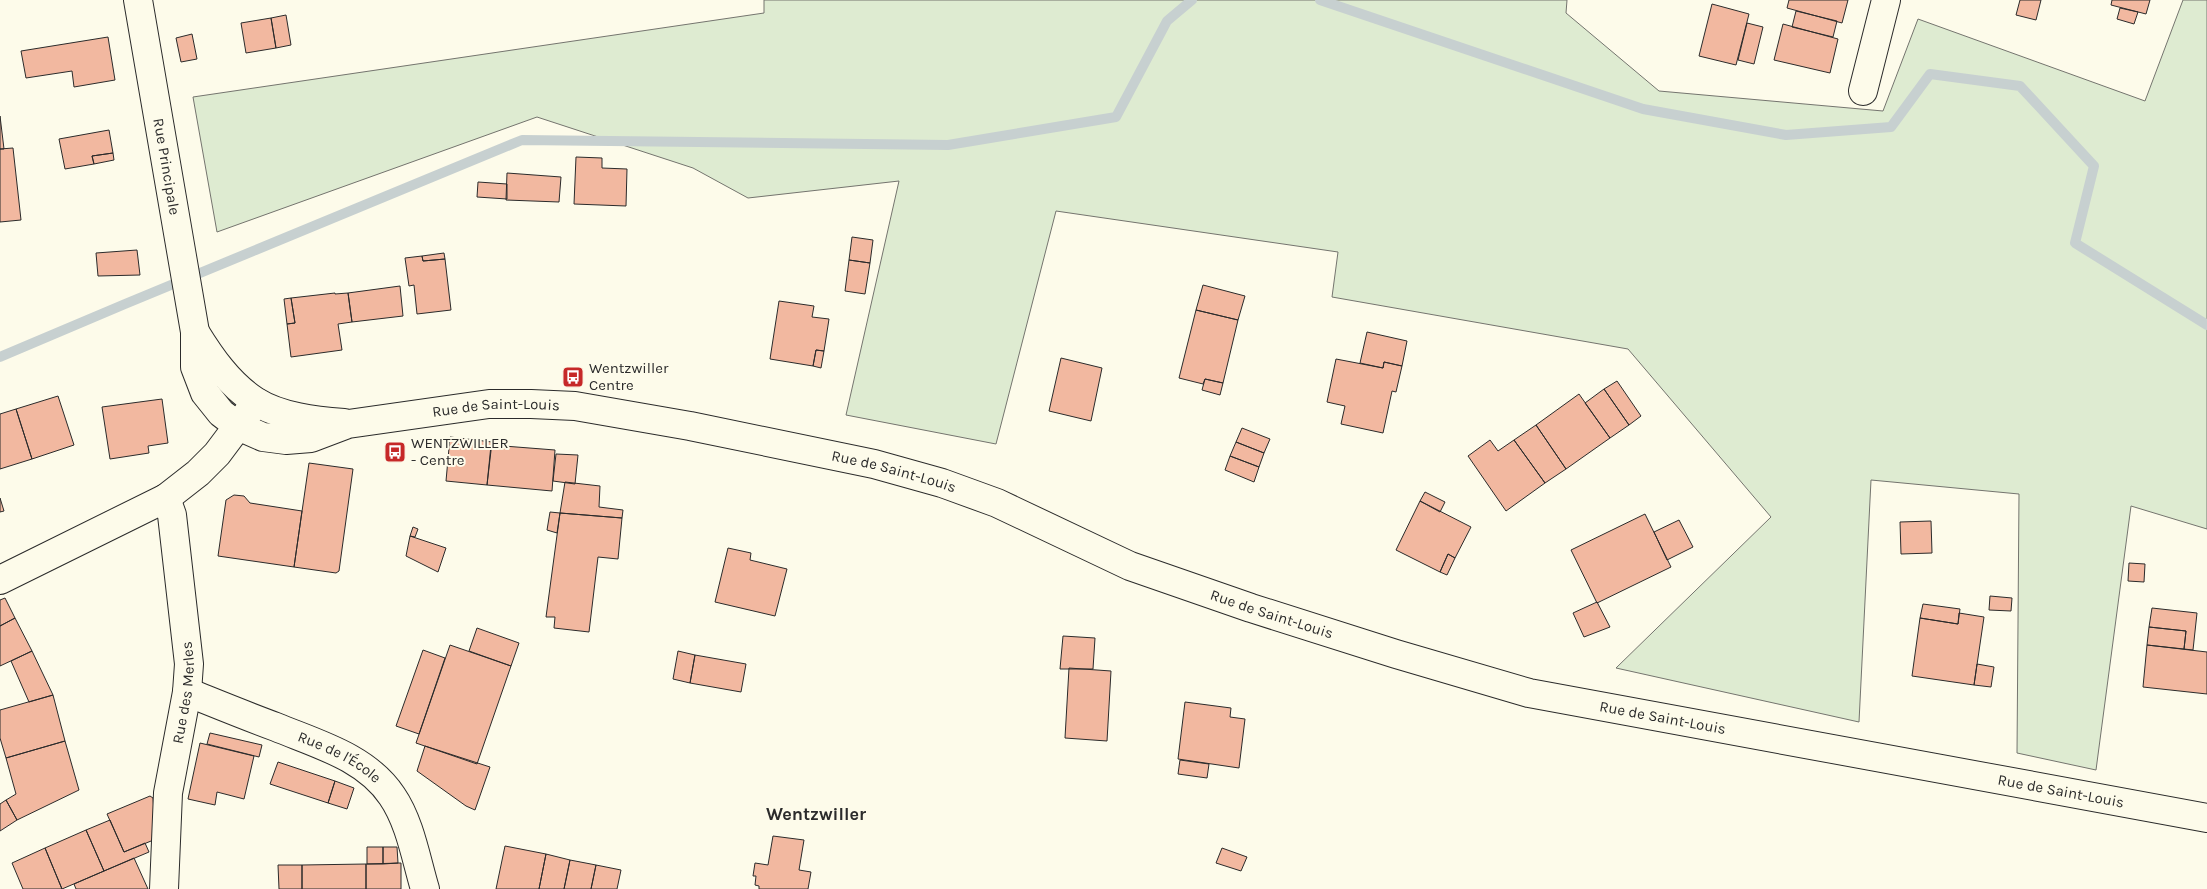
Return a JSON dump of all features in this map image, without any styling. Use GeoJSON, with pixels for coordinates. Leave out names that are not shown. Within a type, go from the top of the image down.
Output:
{"type":"FeatureCollection","features":[{"type":"Feature","properties":{"kind":"street","name":"Rue Principale"},"geometry":{"type":"LineString","coordinates":[[138,0],[193,322],[195,368],[205,393],[221,413],[238,426]]}},
{"type":"Feature","properties":{"kind":"street"},"geometry":{"type":"LineString","coordinates":[[1863,92],[1886,0]]}},
{"type":"Feature","properties":{"kind":"street","name":"Rue Principale"},"geometry":{"type":"LineString","coordinates":[[193,322],[214,362],[256,402]]}},
{"type":"Feature","properties":{"kind":"street"},"geometry":{"type":"LineString","coordinates":[[0,580],[166,498],[217,454],[256,402]]}},
{"type":"Feature","properties":{"kind":"street","name":"Rue de Saint-Louis"},"geometry":{"type":"LineString","coordinates":[[256,402],[300,417],[348,424]]}},
{"type":"Feature","properties":{"kind":"street","name":"Rue de Saint-Louis"},"geometry":{"type":"LineString","coordinates":[[238,426],[263,437],[286,440],[311,438],[348,424],[489,404],[576,406],[690,426],[874,464],[942,483],[997,503],[1130,566],[1232,602],[1396,654],[1529,693],[2207,818]]}},
{"type":"Feature","properties":{"kind":"street","name":"Rue des Merles"},"geometry":{"type":"LineString","coordinates":[[164,889],[168,793],[188,692],[189,664],[172,515],[166,498]]}},
{"type":"Feature","properties":{"kind":"street","name":"Rue de l'École"},"geometry":{"type":"LineString","coordinates":[[188,692],[324,746],[352,759],[373,775],[392,796],[402,815],[425,889]]}},
{"type":"Feature","properties":{"kind":"green space"},"geometry":{"type":"Polygon","coordinates":[[[764,0],[1567,0],[1566,13],[1659,91],[1883,111],[1918,19],[2145,101],[2183,0],[2207,0],[2207,529],[2131,506],[2096,770],[2017,753],[2019,494],[1871,480],[1859,722],[1616,668],[1771,517],[1628,349],[1332,297],[1338,252],[1056,211],[996,444],[846,415],[899,181],[748,198],[693,168],[537,117],[217,232],[193,97],[764,13],[764,0]]]}},
{"type":"Feature","properties":{"kind":"building"},"geometry":{"type":"Polygon","coordinates":[[[1789,0],[1848,0],[1842,23],[1787,8],[1789,0]]]}},
{"type":"Feature","properties":{"kind":"building"},"geometry":{"type":"Polygon","coordinates":[[[2020,0],[2041,0],[2036,20],[2016,15],[2020,0]]]}},
{"type":"Feature","properties":{"kind":"building"},"geometry":{"type":"Polygon","coordinates":[[[2112,0],[2150,0],[2146,14],[2111,5],[2112,0]]]}},
{"type":"Feature","properties":{"kind":"building"},"geometry":{"type":"Polygon","coordinates":[[[1712,4],[1749,14],[1736,65],[1699,56],[1712,4]]]}},
{"type":"Feature","properties":{"kind":"building"},"geometry":{"type":"Polygon","coordinates":[[[2120,8],[2138,12],[2134,24],[2117,19],[2120,8]]]}},
{"type":"Feature","properties":{"kind":"building"},"geometry":{"type":"Polygon","coordinates":[[[1796,11],[1837,21],[1833,37],[1792,27],[1796,11]]]}},
{"type":"Feature","properties":{"kind":"building"},"geometry":{"type":"Polygon","coordinates":[[[286,15],[291,45],[276,48],[271,18],[286,15]]]}},
{"type":"Feature","properties":{"kind":"building"},"geometry":{"type":"Polygon","coordinates":[[[271,18],[276,48],[246,53],[241,23],[271,18]]]}},
{"type":"Feature","properties":{"kind":"building"},"geometry":{"type":"Polygon","coordinates":[[[1747,23],[1763,27],[1754,64],[1738,60],[1747,23]]]}},
{"type":"Feature","properties":{"kind":"building"},"geometry":{"type":"Polygon","coordinates":[[[1783,24],[1838,39],[1830,73],[1774,60],[1783,24]]]}},
{"type":"Feature","properties":{"kind":"building"},"geometry":{"type":"Polygon","coordinates":[[[192,34],[197,59],[181,62],[176,38],[192,34]]]}},
{"type":"Feature","properties":{"kind":"building"},"geometry":{"type":"Polygon","coordinates":[[[108,37],[115,80],[74,87],[72,71],[26,78],[21,51],[108,37]]]}},
{"type":"Feature","properties":{"kind":"building"},"geometry":{"type":"Polygon","coordinates":[[[0,116],[4,149],[0,149],[0,116]]]}},
{"type":"Feature","properties":{"kind":"building"},"geometry":{"type":"Polygon","coordinates":[[[109,130],[113,153],[92,156],[94,164],[65,169],[59,139],[109,130]]]}},
{"type":"Feature","properties":{"kind":"building"},"geometry":{"type":"Polygon","coordinates":[[[13,148],[21,220],[0,222],[0,149],[13,148]]]}},
{"type":"Feature","properties":{"kind":"building"},"geometry":{"type":"Polygon","coordinates":[[[113,153],[114,160],[94,164],[92,156],[113,153]]]}},
{"type":"Feature","properties":{"kind":"building"},"geometry":{"type":"Polygon","coordinates":[[[576,157],[602,158],[602,168],[627,169],[626,206],[574,204],[576,157]]]}},
{"type":"Feature","properties":{"kind":"building"},"geometry":{"type":"Polygon","coordinates":[[[507,173],[561,177],[559,202],[506,200],[507,173]]]}},
{"type":"Feature","properties":{"kind":"building"},"geometry":{"type":"Polygon","coordinates":[[[478,182],[507,184],[507,199],[477,197],[478,182]]]}},
{"type":"Feature","properties":{"kind":"building"},"geometry":{"type":"Polygon","coordinates":[[[852,237],[873,240],[870,263],[849,260],[852,237]]]}},
{"type":"Feature","properties":{"kind":"building"},"geometry":{"type":"Polygon","coordinates":[[[137,250],[140,275],[98,276],[96,253],[137,250]]]}},
{"type":"Feature","properties":{"kind":"building"},"geometry":{"type":"Polygon","coordinates":[[[444,253],[445,259],[423,261],[422,256],[444,253]]]}},
{"type":"Feature","properties":{"kind":"building"},"geometry":{"type":"Polygon","coordinates":[[[422,256],[423,261],[445,259],[451,310],[417,314],[414,285],[409,286],[405,258],[422,256]]]}},
{"type":"Feature","properties":{"kind":"building"},"geometry":{"type":"Polygon","coordinates":[[[849,260],[870,263],[865,294],[845,291],[849,260]]]}},
{"type":"Feature","properties":{"kind":"building"},"geometry":{"type":"Polygon","coordinates":[[[1203,285],[1245,296],[1238,320],[1196,310],[1203,285]]]}},
{"type":"Feature","properties":{"kind":"building"},"geometry":{"type":"Polygon","coordinates":[[[400,286],[403,316],[352,322],[348,293],[400,286]]]}},
{"type":"Feature","properties":{"kind":"building"},"geometry":{"type":"Polygon","coordinates":[[[348,293],[352,322],[338,324],[342,350],[291,357],[287,324],[295,323],[291,298],[348,293]]]}},
{"type":"Feature","properties":{"kind":"building"},"geometry":{"type":"Polygon","coordinates":[[[291,298],[295,323],[287,324],[284,299],[291,298]]]}},
{"type":"Feature","properties":{"kind":"building"},"geometry":{"type":"Polygon","coordinates":[[[779,301],[814,306],[812,317],[829,319],[824,351],[816,350],[813,366],[770,359],[779,301]]]}},
{"type":"Feature","properties":{"kind":"building"},"geometry":{"type":"Polygon","coordinates":[[[1196,310],[1238,320],[1223,383],[1205,379],[1203,384],[1179,378],[1196,310]]]}},
{"type":"Feature","properties":{"kind":"building"},"geometry":{"type":"Polygon","coordinates":[[[1367,332],[1407,341],[1402,366],[1384,362],[1383,368],[1360,363],[1367,332]]]}},
{"type":"Feature","properties":{"kind":"building"},"geometry":{"type":"Polygon","coordinates":[[[816,350],[824,351],[821,368],[813,366],[816,350]]]}},
{"type":"Feature","properties":{"kind":"building"},"geometry":{"type":"Polygon","coordinates":[[[1061,358],[1102,368],[1091,421],[1049,411],[1061,358]]]}},
{"type":"Feature","properties":{"kind":"building"},"geometry":{"type":"Polygon","coordinates":[[[1336,359],[1383,368],[1384,362],[1402,366],[1396,392],[1392,391],[1383,433],[1341,424],[1345,406],[1327,402],[1336,359]]]}},
{"type":"Feature","properties":{"kind":"building"},"geometry":{"type":"Polygon","coordinates":[[[1205,379],[1223,383],[1220,395],[1202,390],[1205,379]]]}},
{"type":"Feature","properties":{"kind":"building"},"geometry":{"type":"Polygon","coordinates":[[[1617,381],[1641,416],[1629,425],[1604,389],[1617,381]]]}},
{"type":"Feature","properties":{"kind":"building"},"geometry":{"type":"Polygon","coordinates":[[[1604,389],[1629,425],[1610,438],[1585,403],[1604,389]]]}},
{"type":"Feature","properties":{"kind":"building"},"geometry":{"type":"Polygon","coordinates":[[[1579,394],[1610,438],[1566,469],[1536,425],[1579,394]]]}},
{"type":"Feature","properties":{"kind":"building"},"geometry":{"type":"Polygon","coordinates":[[[58,396],[74,445],[32,459],[16,409],[58,396]]]}},
{"type":"Feature","properties":{"kind":"building"},"geometry":{"type":"Polygon","coordinates":[[[162,399],[168,443],[148,446],[149,453],[110,459],[102,407],[162,399]]]}},
{"type":"Feature","properties":{"kind":"building"},"geometry":{"type":"Polygon","coordinates":[[[16,409],[32,459],[0,469],[0,414],[16,409]]]}},
{"type":"Feature","properties":{"kind":"building"},"geometry":{"type":"Polygon","coordinates":[[[1536,425],[1566,469],[1545,483],[1514,440],[1536,425]]]}},
{"type":"Feature","properties":{"kind":"building"},"geometry":{"type":"Polygon","coordinates":[[[1242,428],[1270,439],[1264,453],[1236,442],[1242,428]]]}},
{"type":"Feature","properties":{"kind":"building"},"geometry":{"type":"Polygon","coordinates":[[[450,437],[492,442],[487,485],[446,481],[450,437]]]}},
{"type":"Feature","properties":{"kind":"building"},"geometry":{"type":"Polygon","coordinates":[[[1490,440],[1498,451],[1514,440],[1545,483],[1506,511],[1468,456],[1490,440]]]}},
{"type":"Feature","properties":{"kind":"building"},"geometry":{"type":"Polygon","coordinates":[[[1236,442],[1264,453],[1259,467],[1230,456],[1236,442]]]}},
{"type":"Feature","properties":{"kind":"building"},"geometry":{"type":"Polygon","coordinates":[[[491,445],[555,450],[552,491],[487,485],[491,445]]]}},
{"type":"Feature","properties":{"kind":"building"},"geometry":{"type":"Polygon","coordinates":[[[556,454],[578,455],[575,484],[553,481],[556,454]]]}},
{"type":"Feature","properties":{"kind":"building"},"geometry":{"type":"Polygon","coordinates":[[[1230,456],[1259,467],[1254,482],[1225,470],[1230,456]]]}},
{"type":"Feature","properties":{"kind":"building"},"geometry":{"type":"Polygon","coordinates":[[[309,463],[353,469],[339,571],[336,573],[294,567],[309,463]]]}},
{"type":"Feature","properties":{"kind":"building"},"geometry":{"type":"Polygon","coordinates":[[[565,482],[600,486],[599,507],[623,510],[622,518],[560,513],[565,482]]]}},
{"type":"Feature","properties":{"kind":"building"},"geometry":{"type":"Polygon","coordinates":[[[1425,492],[1445,502],[1440,512],[1420,501],[1425,492]]]}},
{"type":"Feature","properties":{"kind":"building"},"geometry":{"type":"Polygon","coordinates":[[[234,495],[244,496],[250,503],[302,511],[294,567],[218,556],[226,500],[234,495]]]}},
{"type":"Feature","properties":{"kind":"building"},"geometry":{"type":"Polygon","coordinates":[[[0,498],[4,511],[0,512],[0,498]]]}},
{"type":"Feature","properties":{"kind":"building"},"geometry":{"type":"Polygon","coordinates":[[[1420,501],[1471,527],[1455,558],[1448,554],[1440,572],[1396,550],[1420,501]]]}},
{"type":"Feature","properties":{"kind":"building"},"geometry":{"type":"Polygon","coordinates":[[[550,512],[560,513],[557,533],[547,530],[550,512]]]}},
{"type":"Feature","properties":{"kind":"building"},"geometry":{"type":"Polygon","coordinates":[[[560,513],[622,518],[618,559],[598,557],[589,632],[554,628],[555,617],[546,617],[560,513]]]}},
{"type":"Feature","properties":{"kind":"building"},"geometry":{"type":"Polygon","coordinates":[[[1645,514],[1671,567],[1597,603],[1571,550],[1645,514]]]}},
{"type":"Feature","properties":{"kind":"building"},"geometry":{"type":"Polygon","coordinates":[[[1679,520],[1693,547],[1667,560],[1654,532],[1679,520]]]}},
{"type":"Feature","properties":{"kind":"building"},"geometry":{"type":"Polygon","coordinates":[[[1931,521],[1932,553],[1901,554],[1900,522],[1931,521]]]}},
{"type":"Feature","properties":{"kind":"building"},"geometry":{"type":"Polygon","coordinates":[[[413,527],[418,529],[415,537],[410,536],[413,527]]]}},
{"type":"Feature","properties":{"kind":"building"},"geometry":{"type":"Polygon","coordinates":[[[410,536],[446,548],[438,572],[406,556],[410,536]]]}},
{"type":"Feature","properties":{"kind":"building"},"geometry":{"type":"Polygon","coordinates":[[[728,548],[751,553],[750,560],[787,569],[775,616],[715,602],[728,548]]]}},
{"type":"Feature","properties":{"kind":"building"},"geometry":{"type":"Polygon","coordinates":[[[1448,554],[1455,558],[1447,575],[1440,572],[1448,554]]]}},
{"type":"Feature","properties":{"kind":"building"},"geometry":{"type":"Polygon","coordinates":[[[2129,563],[2145,564],[2144,582],[2128,581],[2129,563]]]}},
{"type":"Feature","properties":{"kind":"building"},"geometry":{"type":"Polygon","coordinates":[[[1990,596],[2012,598],[2011,611],[1989,610],[1990,596]]]}},
{"type":"Feature","properties":{"kind":"building"},"geometry":{"type":"Polygon","coordinates":[[[5,598],[15,618],[0,626],[0,600],[5,598]]]}},
{"type":"Feature","properties":{"kind":"building"},"geometry":{"type":"Polygon","coordinates":[[[1597,602],[1610,627],[1584,637],[1573,613],[1597,602]]]}},
{"type":"Feature","properties":{"kind":"building"},"geometry":{"type":"Polygon","coordinates":[[[1923,604],[1960,609],[1958,624],[1920,618],[1923,604]]]}},
{"type":"Feature","properties":{"kind":"building"},"geometry":{"type":"Polygon","coordinates":[[[2152,608],[2197,613],[2193,650],[2184,649],[2186,631],[2149,627],[2152,608]]]}},
{"type":"Feature","properties":{"kind":"building"},"geometry":{"type":"Polygon","coordinates":[[[1959,613],[1984,617],[1974,685],[1912,676],[1920,618],[1958,624],[1959,613]]]}},
{"type":"Feature","properties":{"kind":"building"},"geometry":{"type":"Polygon","coordinates":[[[15,618],[32,651],[0,666],[0,626],[15,618]]]}},
{"type":"Feature","properties":{"kind":"building"},"geometry":{"type":"Polygon","coordinates":[[[2149,627],[2186,631],[2184,649],[2147,645],[2149,627]]]}},
{"type":"Feature","properties":{"kind":"building"},"geometry":{"type":"Polygon","coordinates":[[[477,628],[519,643],[511,666],[469,651],[477,628]]]}},
{"type":"Feature","properties":{"kind":"building"},"geometry":{"type":"Polygon","coordinates":[[[1063,636],[1095,638],[1093,669],[1060,669],[1063,636]]]}},
{"type":"Feature","properties":{"kind":"building"},"geometry":{"type":"Polygon","coordinates":[[[450,645],[511,666],[477,764],[416,743],[450,645]]]}},
{"type":"Feature","properties":{"kind":"building"},"geometry":{"type":"Polygon","coordinates":[[[2147,645],[2207,652],[2207,694],[2143,687],[2147,645]]]}},
{"type":"Feature","properties":{"kind":"building"},"geometry":{"type":"Polygon","coordinates":[[[423,650],[445,658],[419,734],[396,726],[423,650]]]}},
{"type":"Feature","properties":{"kind":"building"},"geometry":{"type":"Polygon","coordinates":[[[32,651],[53,695],[29,702],[11,661],[32,651]]]}},
{"type":"Feature","properties":{"kind":"building"},"geometry":{"type":"Polygon","coordinates":[[[678,651],[695,655],[690,683],[673,679],[678,651]]]}},
{"type":"Feature","properties":{"kind":"building"},"geometry":{"type":"Polygon","coordinates":[[[695,655],[746,664],[741,692],[690,683],[695,655]]]}},
{"type":"Feature","properties":{"kind":"building"},"geometry":{"type":"Polygon","coordinates":[[[1977,664],[1994,667],[1991,687],[1974,685],[1977,664]]]}},
{"type":"Feature","properties":{"kind":"building"},"geometry":{"type":"Polygon","coordinates":[[[1069,668],[1111,671],[1107,741],[1065,738],[1069,668]]]}},
{"type":"Feature","properties":{"kind":"building"},"geometry":{"type":"Polygon","coordinates":[[[53,695],[65,741],[6,758],[0,738],[0,710],[53,695]]]}},
{"type":"Feature","properties":{"kind":"building"},"geometry":{"type":"Polygon","coordinates":[[[1185,702],[1231,708],[1230,717],[1245,719],[1239,768],[1178,759],[1185,702]]]}},
{"type":"Feature","properties":{"kind":"building"},"geometry":{"type":"Polygon","coordinates":[[[210,733],[262,745],[259,757],[207,744],[210,733]]]}},
{"type":"Feature","properties":{"kind":"building"},"geometry":{"type":"Polygon","coordinates":[[[65,741],[79,790],[17,820],[6,800],[16,794],[6,758],[65,741]]]}},
{"type":"Feature","properties":{"kind":"building"},"geometry":{"type":"Polygon","coordinates":[[[200,743],[254,756],[244,799],[217,792],[215,805],[188,799],[200,743]]]}},
{"type":"Feature","properties":{"kind":"building"},"geometry":{"type":"Polygon","coordinates":[[[425,746],[490,767],[475,810],[466,806],[417,771],[425,746]]]}},
{"type":"Feature","properties":{"kind":"building"},"geometry":{"type":"Polygon","coordinates":[[[1180,760],[1209,764],[1207,778],[1178,774],[1180,760]]]}},
{"type":"Feature","properties":{"kind":"building"},"geometry":{"type":"Polygon","coordinates":[[[278,762],[335,781],[328,803],[270,784],[278,762]]]}},
{"type":"Feature","properties":{"kind":"building"},"geometry":{"type":"Polygon","coordinates":[[[335,781],[354,788],[347,809],[328,803],[335,781]]]}},
{"type":"Feature","properties":{"kind":"building"},"geometry":{"type":"Polygon","coordinates":[[[150,796],[153,798],[156,839],[124,852],[107,814],[150,796]]]}},
{"type":"Feature","properties":{"kind":"building"},"geometry":{"type":"Polygon","coordinates":[[[6,800],[17,820],[0,831],[0,804],[6,800]]]}},
{"type":"Feature","properties":{"kind":"building"},"geometry":{"type":"Polygon","coordinates":[[[110,820],[124,852],[145,843],[149,852],[104,871],[86,830],[110,820]]]}},
{"type":"Feature","properties":{"kind":"building"},"geometry":{"type":"Polygon","coordinates":[[[86,830],[104,871],[62,889],[45,848],[86,830]]]}},
{"type":"Feature","properties":{"kind":"building"},"geometry":{"type":"Polygon","coordinates":[[[773,836],[804,840],[799,870],[811,872],[808,889],[759,889],[759,886],[755,885],[756,876],[753,876],[755,863],[768,865],[773,836]]]}},
{"type":"Feature","properties":{"kind":"building"},"geometry":{"type":"Polygon","coordinates":[[[505,846],[546,854],[539,889],[496,889],[505,846]]]}},
{"type":"Feature","properties":{"kind":"building"},"geometry":{"type":"Polygon","coordinates":[[[367,847],[383,847],[383,864],[367,864],[367,847]]]}},
{"type":"Feature","properties":{"kind":"building"},"geometry":{"type":"Polygon","coordinates":[[[383,847],[397,847],[398,863],[383,864],[383,847]]]}},
{"type":"Feature","properties":{"kind":"building"},"geometry":{"type":"Polygon","coordinates":[[[45,848],[62,889],[23,889],[12,863],[45,848]]]}},
{"type":"Feature","properties":{"kind":"building"},"geometry":{"type":"Polygon","coordinates":[[[1222,848],[1247,857],[1241,871],[1216,863],[1222,848]]]}},
{"type":"Feature","properties":{"kind":"building"},"geometry":{"type":"Polygon","coordinates":[[[546,854],[570,860],[564,889],[539,889],[546,854]]]}},
{"type":"Feature","properties":{"kind":"building"},"geometry":{"type":"Polygon","coordinates":[[[134,858],[148,889],[76,889],[74,884],[134,858]]]}},
{"type":"Feature","properties":{"kind":"building"},"geometry":{"type":"Polygon","coordinates":[[[570,860],[596,865],[591,889],[564,889],[570,860]]]}},
{"type":"Feature","properties":{"kind":"building"},"geometry":{"type":"Polygon","coordinates":[[[401,863],[401,889],[366,889],[366,864],[401,863]]]}},
{"type":"Feature","properties":{"kind":"building"},"geometry":{"type":"Polygon","coordinates":[[[366,864],[366,889],[302,889],[302,865],[366,864]]]}},
{"type":"Feature","properties":{"kind":"building"},"geometry":{"type":"Polygon","coordinates":[[[278,865],[302,865],[302,889],[279,889],[278,865]]]}},
{"type":"Feature","properties":{"kind":"building"},"geometry":{"type":"Polygon","coordinates":[[[596,865],[621,870],[617,889],[591,889],[596,865]]]}},
{"type":"Feature","properties":{"kind":"waterway"},"geometry":{"type":"LineString","coordinates":[[0,357],[522,140],[948,145],[1116,117],[1167,21],[1192,0]]}},
{"type":"Feature","properties":{"kind":"waterway"},"geometry":{"type":"LineString","coordinates":[[1320,0],[1643,109],[1786,135],[1891,127],[1930,74],[2020,86],[2094,166],[2075,243],[2207,325]]}},
{"type":"Feature","properties":{"kind":"place","name":"Wentzwiller Centre"},"geometry":{"type":"Point","coordinates":[573,377]}},
{"type":"Feature","properties":{"kind":"place","name":"WENTZWILLER - Centre"},"geometry":{"type":"Point","coordinates":[395,452]}},
{"type":"Feature","properties":{"kind":"district","name":"Wentzwiller"},"geometry":{"type":"Point","coordinates":[816,814]}}]}
